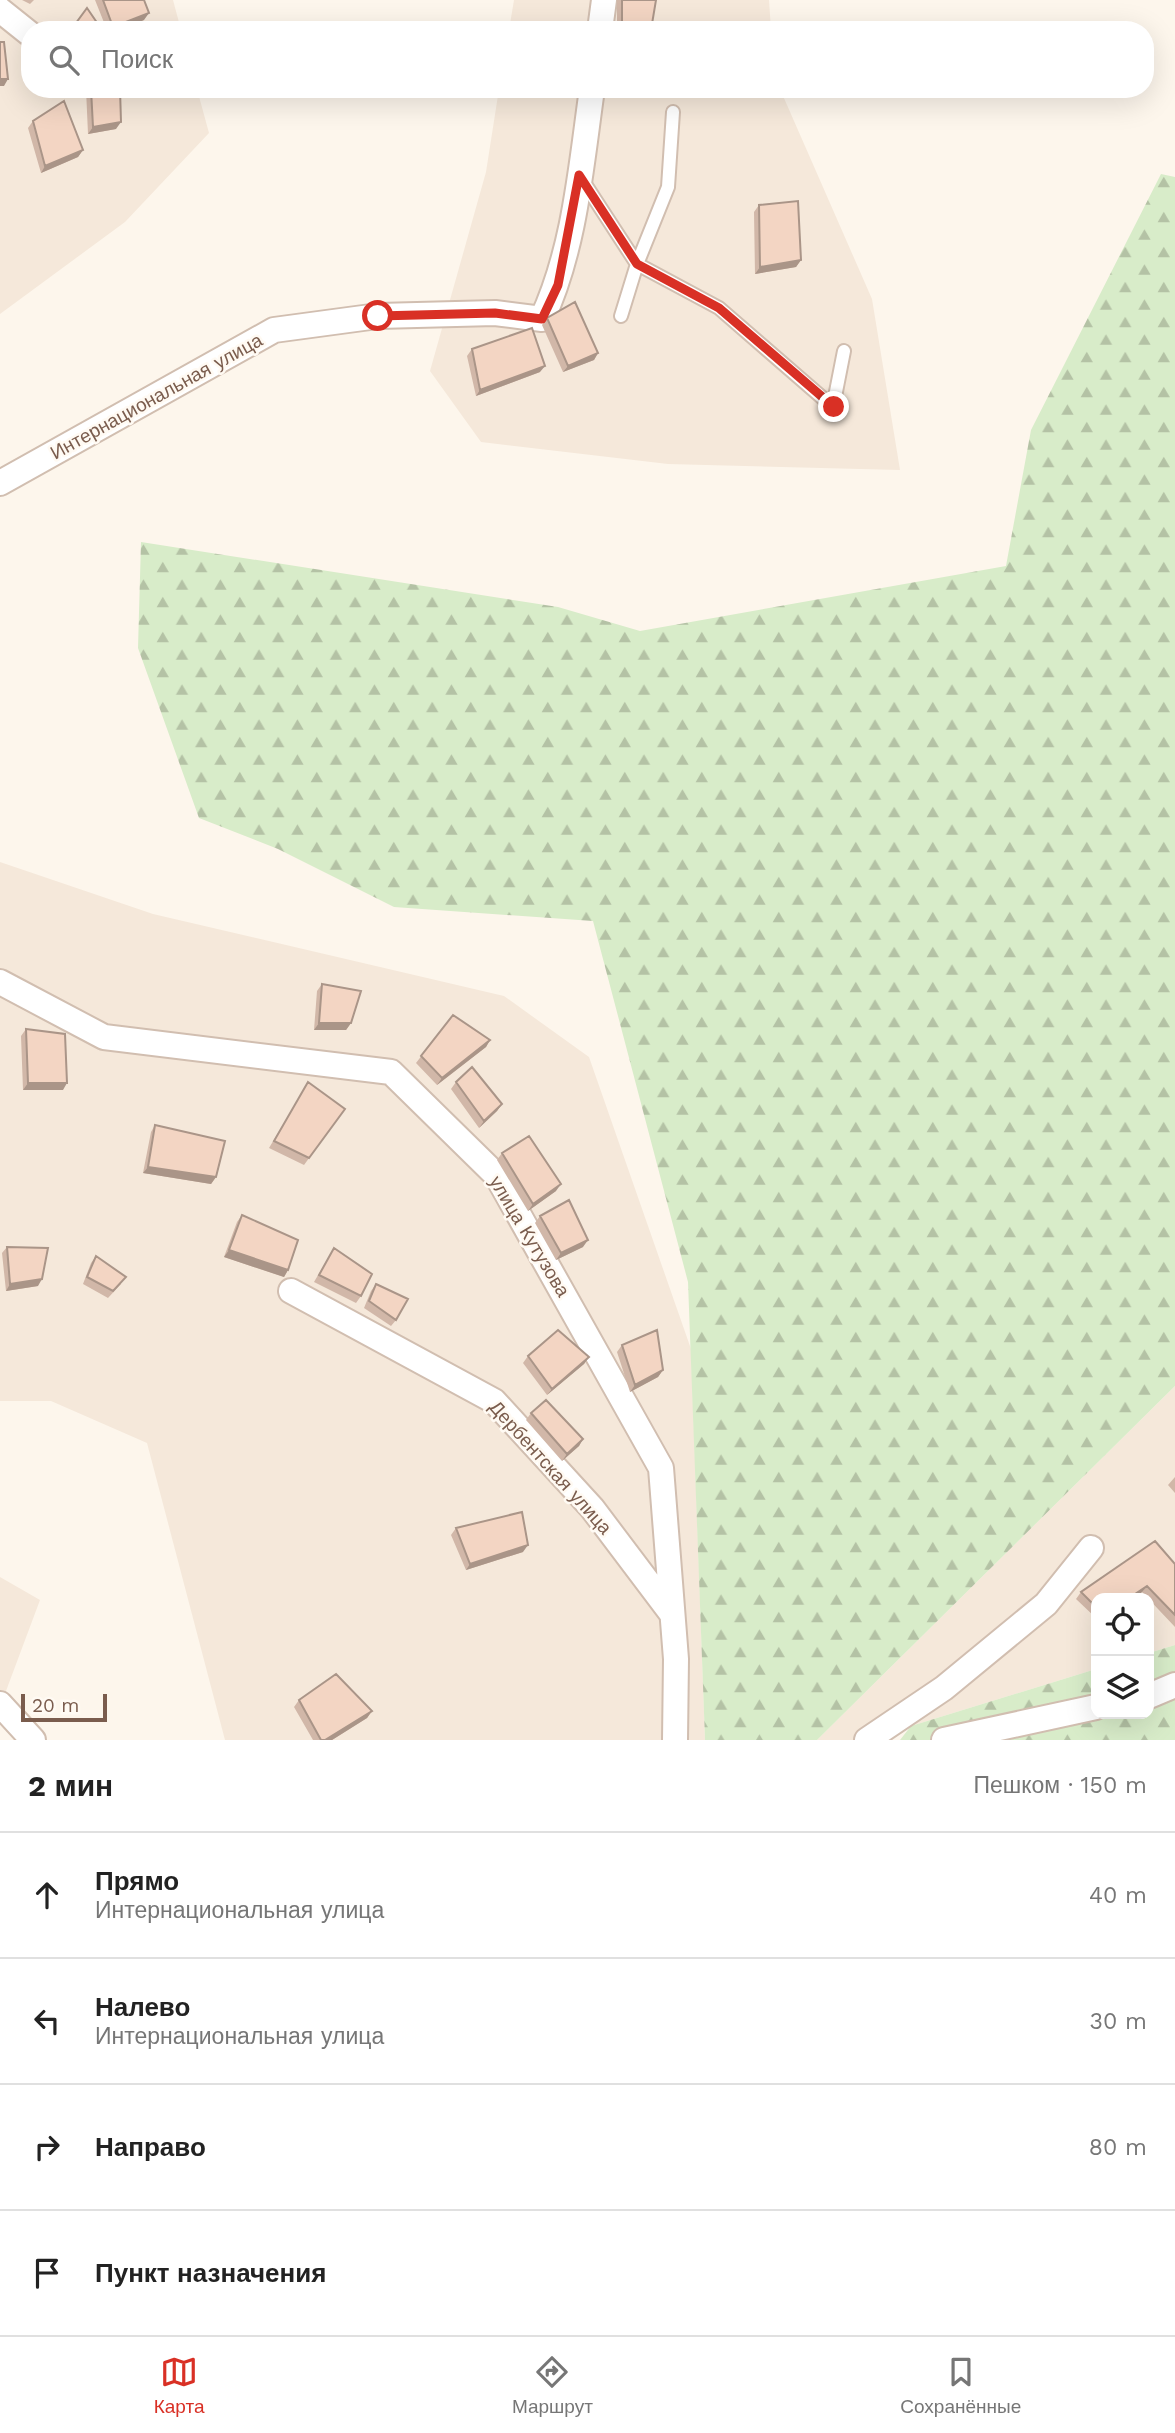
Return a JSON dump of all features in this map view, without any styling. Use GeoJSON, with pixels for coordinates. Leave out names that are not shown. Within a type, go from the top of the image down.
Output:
{"type":"FeatureCollection","features":[{"type":"Feature","properties":{"kind":"street"},"geometry":{"type":"LineString","coordinates":[[601,21],[604,0]]}},
{"type":"Feature","properties":{"kind":"street"},"geometry":{"type":"LineString","coordinates":[[0,10],[21,27]]}},
{"type":"Feature","properties":{"kind":"street","name":"Интернациональная улица"},"geometry":{"type":"LineString","coordinates":[[0,483],[274,330],[378,316],[495,313],[542,319],[558,285],[591,98]]}},
{"type":"Feature","properties":{"kind":"street","name":"улица Кутузова"},"geometry":{"type":"LineString","coordinates":[[0,982],[104,1037],[391,1072],[497,1176],[661,1468],[672,1614],[675,1740]]}},
{"type":"Feature","properties":{"kind":"street","name":"Дербентская улица"},"geometry":{"type":"LineString","coordinates":[[291,1291],[494,1401],[592,1508],[672,1614]]}},
{"type":"Feature","properties":{"kind":"street"},"geometry":{"type":"LineString","coordinates":[[867,1740],[944,1688],[1046,1604],[1091,1548]]}},
{"type":"Feature","properties":{"kind":"street"},"geometry":{"type":"LineString","coordinates":[[1154,1694],[1175,1685]]}},
{"type":"Feature","properties":{"kind":"street"},"geometry":{"type":"LineString","coordinates":[[0,1704],[33,1740]]}},
{"type":"Feature","properties":{"kind":"street"},"geometry":{"type":"LineString","coordinates":[[944,1740],[1091,1708]]}},
{"type":"Feature","properties":{"kind":"lane"},"geometry":{"type":"LineString","coordinates":[[621,316],[637,264],[668,187],[673,112]]}},
{"type":"Feature","properties":{"kind":"lane"},"geometry":{"type":"LineString","coordinates":[[579,175],[637,264],[719,308],[834,407],[844,351]]}},
{"type":"Feature","properties":{"kind":"shaded area"},"geometry":{"type":"Polygon","coordinates":[[[0,0],[173,0],[179,21],[21,21],[21,98],[199,98],[209,133],[125,222],[0,314],[0,0]]]}},
{"type":"Feature","properties":{"kind":"shaded area"},"geometry":{"type":"Polygon","coordinates":[[[514,0],[769,0],[770,21],[510,21],[514,0]]]}},
{"type":"Feature","properties":{"kind":"shaded area"},"geometry":{"type":"Polygon","coordinates":[[[498,98],[784,98],[872,299],[900,470],[668,464],[481,442],[430,371],[486,172],[498,98]]]}},
{"type":"Feature","properties":{"kind":"shaded area"},"geometry":{"type":"Polygon","coordinates":[[[0,862],[153,914],[504,996],[589,1057],[691,1349],[705,1740],[225,1740],[147,1443],[51,1401],[0,1401],[0,862]]]}},
{"type":"Feature","properties":{"kind":"shaded area"},"geometry":{"type":"Polygon","coordinates":[[[1175,1386],[1175,1645],[1154,1651],[1154,1593],[1091,1593],[1091,1671],[911,1726],[883,1740],[817,1740],[1175,1386]]]}},
{"type":"Feature","properties":{"kind":"shaded area"},"geometry":{"type":"Polygon","coordinates":[[[0,1577],[40,1600],[0,1707],[0,1577]]]}},
{"type":"Feature","properties":{"kind":"green space"},"geometry":{"type":"Polygon","coordinates":[[[1161,174],[1175,177],[1175,1386],[817,1740],[705,1740],[688,1282],[593,921],[394,907],[278,849],[199,818],[138,648],[141,542],[558,607],[640,631],[1006,566],[1031,430],[1161,174]]]}},
{"type":"Feature","properties":{"kind":"green space"},"geometry":{"type":"Polygon","coordinates":[[[1175,1645],[1175,1740],[900,1740],[911,1726],[1091,1671],[1091,1719],[1154,1719],[1154,1651],[1175,1645]]]}},
{"type":"Feature","properties":{"kind":"building"},"geometry":{"type":"Polygon","coordinates":[[[103,0],[144,0],[149,13],[128,21],[111,21],[103,0]]]}},
{"type":"Feature","properties":{"kind":"building"},"geometry":{"type":"Polygon","coordinates":[[[622,0],[656,0],[652,21],[622,21],[622,0]]]}},
{"type":"Feature","properties":{"kind":"building"},"geometry":{"type":"Polygon","coordinates":[[[87,8],[96,21],[77,21],[87,8]]]}},
{"type":"Feature","properties":{"kind":"building"},"geometry":{"type":"Polygon","coordinates":[[[0,42],[4,42],[8,79],[0,79],[0,42]]]}},
{"type":"Feature","properties":{"kind":"building"},"geometry":{"type":"Polygon","coordinates":[[[91,98],[120,98],[121,122],[93,127],[91,98]]]}},
{"type":"Feature","properties":{"kind":"building"},"geometry":{"type":"Polygon","coordinates":[[[64,101],[83,150],[45,166],[33,121],[64,101]]]}},
{"type":"Feature","properties":{"kind":"building"},"geometry":{"type":"Polygon","coordinates":[[[798,201],[801,260],[760,267],[759,205],[798,201]]]}},
{"type":"Feature","properties":{"kind":"building"},"geometry":{"type":"Polygon","coordinates":[[[575,302],[598,353],[568,366],[547,318],[575,302]]]}},
{"type":"Feature","properties":{"kind":"building"},"geometry":{"type":"Polygon","coordinates":[[[532,328],[545,366],[480,390],[472,349],[532,328]]]}},
{"type":"Feature","properties":{"kind":"building"},"geometry":{"type":"Polygon","coordinates":[[[322,984],[361,991],[351,1023],[319,1023],[322,984]]]}},
{"type":"Feature","properties":{"kind":"building"},"geometry":{"type":"Polygon","coordinates":[[[453,1015],[490,1040],[442,1078],[421,1056],[453,1015]]]}},
{"type":"Feature","properties":{"kind":"building"},"geometry":{"type":"Polygon","coordinates":[[[26,1029],[65,1034],[67,1083],[28,1083],[26,1029]]]}},
{"type":"Feature","properties":{"kind":"building"},"geometry":{"type":"Polygon","coordinates":[[[472,1067],[502,1104],[484,1121],[456,1082],[472,1067]]]}},
{"type":"Feature","properties":{"kind":"building"},"geometry":{"type":"Polygon","coordinates":[[[308,1082],[345,1109],[309,1158],[274,1141],[308,1082]]]}},
{"type":"Feature","properties":{"kind":"building"},"geometry":{"type":"Polygon","coordinates":[[[155,1125],[225,1141],[216,1177],[148,1167],[155,1125]]]}},
{"type":"Feature","properties":{"kind":"building"},"geometry":{"type":"Polygon","coordinates":[[[529,1136],[561,1184],[533,1204],[502,1153],[529,1136]]]}},
{"type":"Feature","properties":{"kind":"building"},"geometry":{"type":"Polygon","coordinates":[[[569,1200],[588,1240],[561,1253],[540,1216],[569,1200]]]}},
{"type":"Feature","properties":{"kind":"building"},"geometry":{"type":"Polygon","coordinates":[[[242,1215],[298,1240],[288,1270],[229,1250],[242,1215]]]}},
{"type":"Feature","properties":{"kind":"building"},"geometry":{"type":"Polygon","coordinates":[[[7,1247],[48,1248],[42,1279],[10,1284],[7,1247]]]}},
{"type":"Feature","properties":{"kind":"building"},"geometry":{"type":"Polygon","coordinates":[[[334,1248],[372,1274],[361,1296],[319,1275],[334,1248]]]}},
{"type":"Feature","properties":{"kind":"building"},"geometry":{"type":"Polygon","coordinates":[[[96,1256],[126,1277],[113,1291],[87,1277],[96,1256]]]}},
{"type":"Feature","properties":{"kind":"building"},"geometry":{"type":"Polygon","coordinates":[[[376,1284],[408,1299],[396,1320],[369,1301],[376,1284]]]}},
{"type":"Feature","properties":{"kind":"building"},"geometry":{"type":"Polygon","coordinates":[[[558,1330],[589,1357],[552,1389],[528,1356],[558,1330]]]}},
{"type":"Feature","properties":{"kind":"building"},"geometry":{"type":"Polygon","coordinates":[[[657,1330],[663,1370],[635,1385],[622,1345],[657,1330]]]}},
{"type":"Feature","properties":{"kind":"building"},"geometry":{"type":"Polygon","coordinates":[[[546,1400],[583,1439],[567,1454],[531,1413],[546,1400]]]}},
{"type":"Feature","properties":{"kind":"building"},"geometry":{"type":"Polygon","coordinates":[[[522,1512],[528,1545],[470,1564],[456,1528],[522,1512]]]}},
{"type":"Feature","properties":{"kind":"building"},"geometry":{"type":"Polygon","coordinates":[[[1155,1541],[1175,1564],[1175,1615],[1147,1586],[1136,1593],[1091,1593],[1091,1602],[1081,1592],[1155,1541]]]}},
{"type":"Feature","properties":{"kind":"building"},"geometry":{"type":"Polygon","coordinates":[[[336,1674],[372,1711],[321,1740],[299,1700],[336,1674]]]}},
{"type":"Feature","properties":{"kind":"route"},"geometry":{"type":"LineString","coordinates":[[378,316],[495,313],[542,319],[558,285],[579,175],[637,264],[719,308],[834,407]]}}]}
